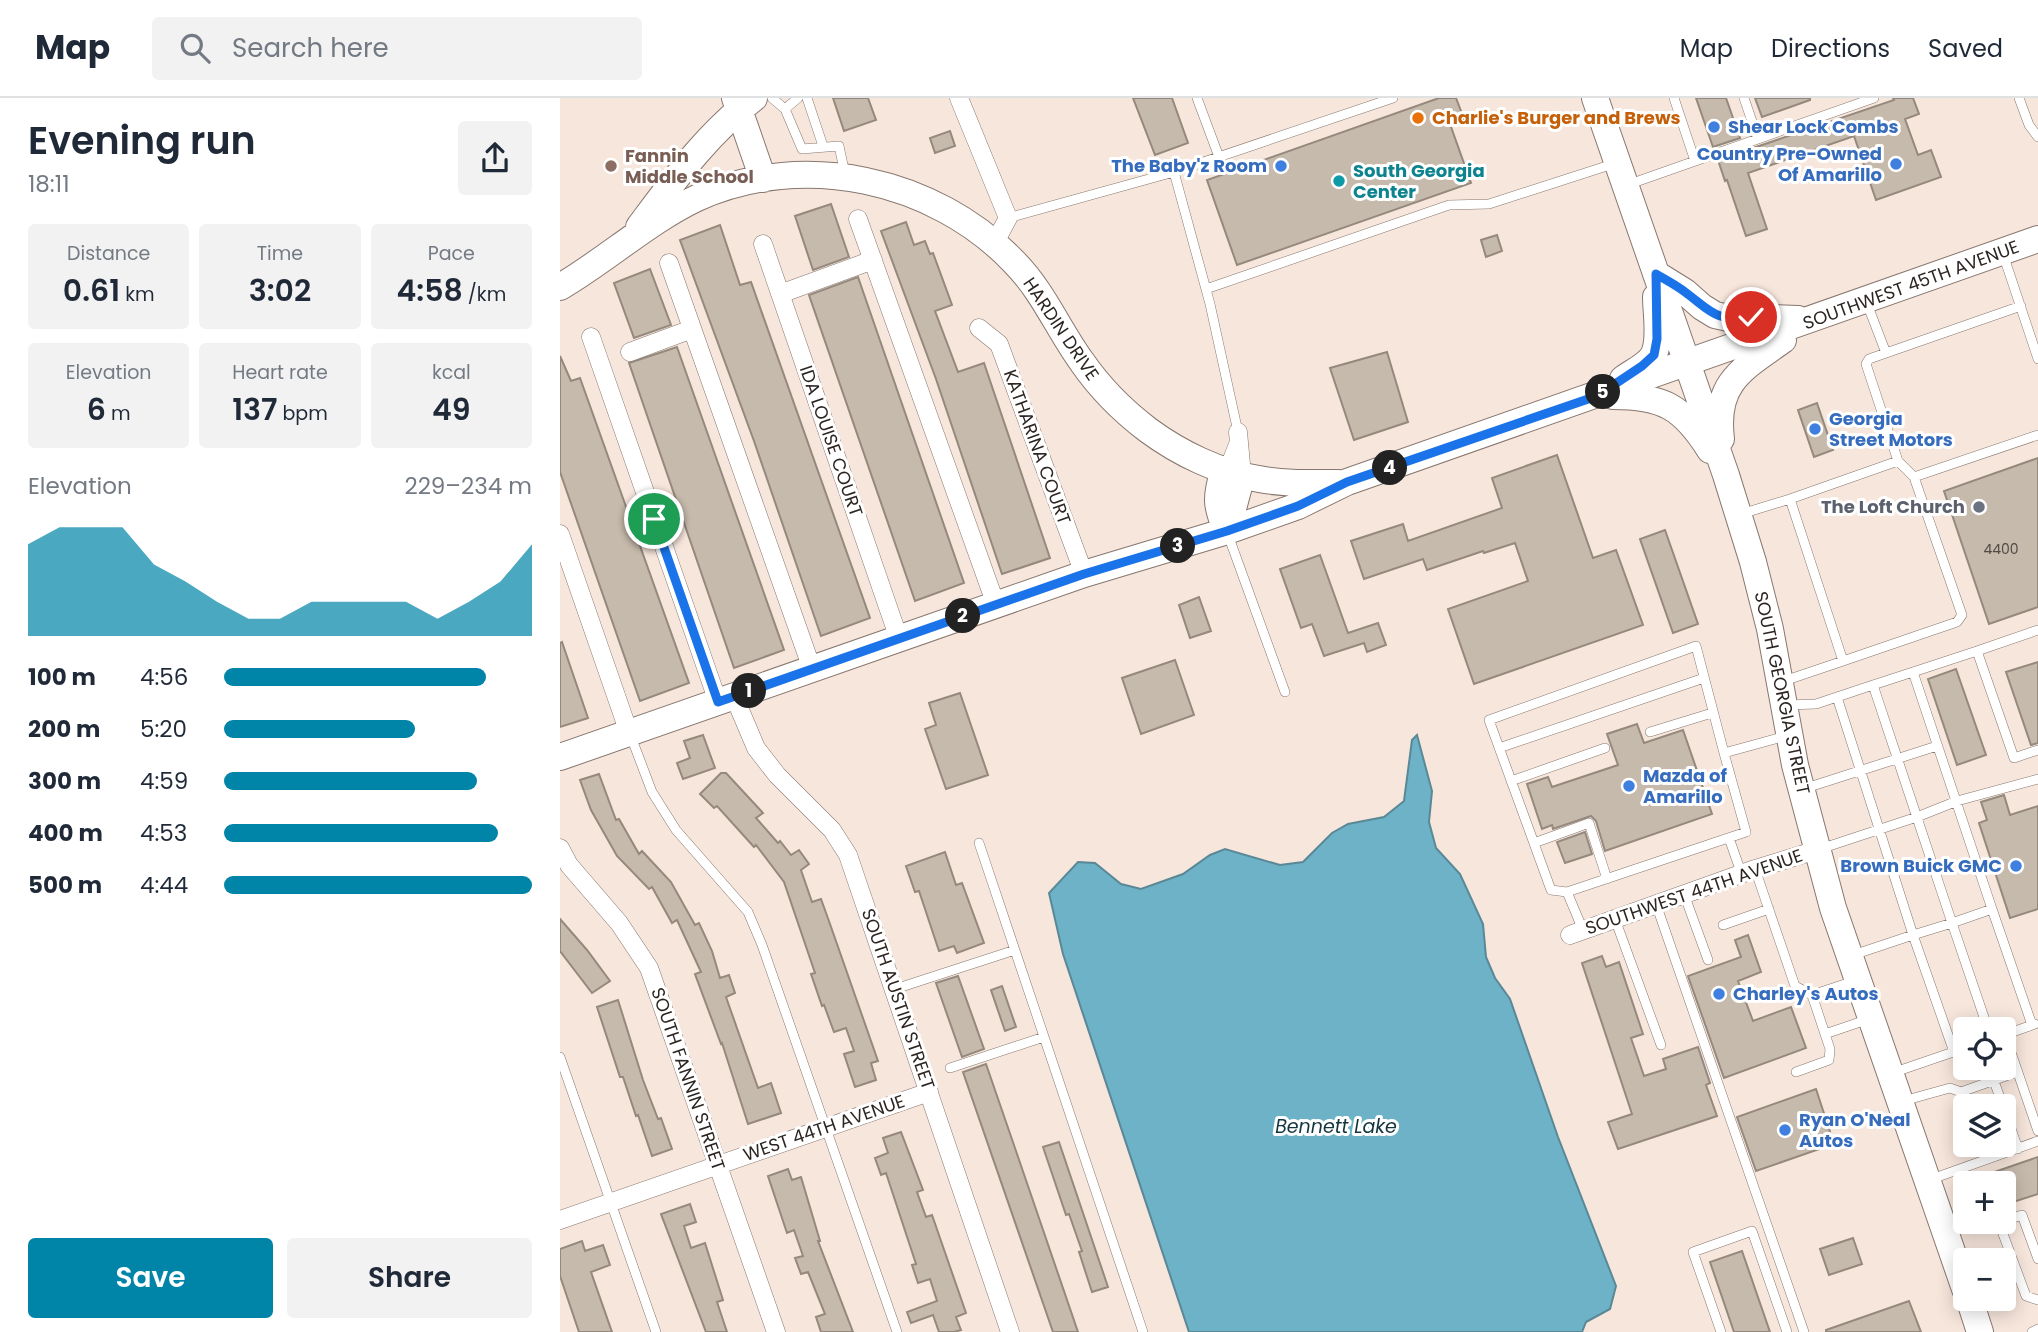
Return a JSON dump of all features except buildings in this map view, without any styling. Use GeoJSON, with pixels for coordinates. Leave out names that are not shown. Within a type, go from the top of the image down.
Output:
{"type":"FeatureCollection","features":[{"type":"Feature","properties":{"kind":"main road","name":"SOUTH GEORGIA STREET"},"geometry":{"type":"LineString","coordinates":[[1595,98],[1739,515],[1770,629],[1801,789],[1833,908],[1953,1254]]}},
{"type":"Feature","properties":{"kind":"main road"},"geometry":{"type":"LineString","coordinates":[[742,102],[763,179]]}},
{"type":"Feature","properties":{"kind":"main road"},"geometry":{"type":"LineString","coordinates":[[625,245],[699,147],[742,102]]}},
{"type":"Feature","properties":{"kind":"main road","name":"HARDIN DRIVE"},"geometry":{"type":"LineString","coordinates":[[560,287],[651,225],[697,198],[739,183],[763,179],[805,162],[845,177],[906,191],[935,203],[976,227],[1014,262],[1037,290],[1082,363],[1104,390],[1150,431],[1181,451],[1256,479],[1288,483],[1347,482]]}},
{"type":"Feature","properties":{"kind":"main road","name":"SOUTHWEST 45TH AVENUE"},"geometry":{"type":"LineString","coordinates":[[1347,482],[2003,252],[2035,244]]}},
{"type":"Feature","properties":{"kind":"main road"},"geometry":{"type":"LineString","coordinates":[[1656,274],[1715,315],[1733,319],[1751,317],[1811,320]]}},
{"type":"Feature","properties":{"kind":"main road"},"geometry":{"type":"LineString","coordinates":[[1597,396],[1654,355],[1657,339],[1656,274]]}},
{"type":"Feature","properties":{"kind":"main road"},"geometry":{"type":"LineString","coordinates":[[1726,475],[1720,429],[1721,404],[1729,384],[1735,375],[1811,320]]}},
{"type":"Feature","properties":{"kind":"main road"},"geometry":{"type":"LineString","coordinates":[[1597,396],[1636,396],[1664,402],[1680,413],[1702,438],[1726,475]]}},
{"type":"Feature","properties":{"kind":"main road"},"geometry":{"type":"LineString","coordinates":[[1227,531],[1217,504],[1217,491],[1233,472]]}},
{"type":"Feature","properties":{"kind":"main road"},"geometry":{"type":"LineString","coordinates":[[1227,531],[1233,472]]}},
{"type":"Feature","properties":{"kind":"main road"},"geometry":{"type":"LineString","coordinates":[[560,757],[1084,574],[1227,531],[1298,506],[1347,482]]}},
{"type":"Feature","properties":{"kind":"main road"},"geometry":{"type":"LineString","coordinates":[[1179,545],[1203,531],[1217,504]]}},
{"type":"Feature","properties":{"kind":"main road"},"geometry":{"type":"LineString","coordinates":[[1973,1311],[1980,1332]]}},
{"type":"Feature","properties":{"kind":"street"},"geometry":{"type":"LineString","coordinates":[[959,98],[1008,218],[994,244]]}},
{"type":"Feature","properties":{"kind":"street"},"geometry":{"type":"LineString","coordinates":[[858,219],[996,605]]}},
{"type":"Feature","properties":{"kind":"street","name":"IDA LOUISE COURT"},"geometry":{"type":"LineString","coordinates":[[763,244],[899,639]]}},
{"type":"Feature","properties":{"kind":"street"},"geometry":{"type":"LineString","coordinates":[[780,294],[873,260]]}},
{"type":"Feature","properties":{"kind":"street"},"geometry":{"type":"LineString","coordinates":[[669,262],[812,669]]}},
{"type":"Feature","properties":{"kind":"street","name":"KATHARINA COURT"},"geometry":{"type":"LineString","coordinates":[[979,328],[999,344],[1084,574]]}},
{"type":"Feature","properties":{"kind":"street"},"geometry":{"type":"LineString","coordinates":[[630,352],[692,329]]}},
{"type":"Feature","properties":{"kind":"street","name":"SOUTH AUSTIN STREET"},"geometry":{"type":"LineString","coordinates":[[591,337],[726,699],[776,775],[832,830],[848,855],[1010,1332]]}},
{"type":"Feature","properties":{"kind":"street"},"geometry":{"type":"LineString","coordinates":[[1233,472],[1238,432]]}},
{"type":"Feature","properties":{"kind":"street"},"geometry":{"type":"LineString","coordinates":[[560,534],[629,733]]}},
{"type":"Feature","properties":{"kind":"street","name":"SOUTH FANNIN STREET"},"geometry":{"type":"LineString","coordinates":[[560,848],[569,865],[619,923],[649,968],[776,1332]]}},
{"type":"Feature","properties":{"kind":"street","name":"SOUTHWEST 44TH AVENUE"},"geometry":{"type":"LineString","coordinates":[[1577,933],[1817,850]]}},
{"type":"Feature","properties":{"kind":"street","name":"WEST 44TH AVENUE"},"geometry":{"type":"LineString","coordinates":[[560,1220],[929,1092]]}},
{"type":"Feature","properties":{"kind":"lane"},"geometry":{"type":"LineString","coordinates":[[772,98],[785,108],[805,162],[823,146],[839,146],[845,177]]}},
{"type":"Feature","properties":{"kind":"lane"},"geometry":{"type":"LineString","coordinates":[[785,108],[798,98]]}},
{"type":"Feature","properties":{"kind":"lane"},"geometry":{"type":"LineString","coordinates":[[807,98],[823,146]]}},
{"type":"Feature","properties":{"kind":"lane"},"geometry":{"type":"LineString","coordinates":[[1197,98],[1219,157]]}},
{"type":"Feature","properties":{"kind":"lane"},"geometry":{"type":"LineString","coordinates":[[1008,218],[1174,172],[1394,98]]}},
{"type":"Feature","properties":{"kind":"lane"},"geometry":{"type":"LineString","coordinates":[[1674,98],[1695,161]]}},
{"type":"Feature","properties":{"kind":"lane"},"geometry":{"type":"LineString","coordinates":[[1744,98],[1758,139]]}},
{"type":"Feature","properties":{"kind":"lane"},"geometry":{"type":"LineString","coordinates":[[1206,289],[1449,205],[1489,204],[1622,174],[1695,161],[1874,98]]}},
{"type":"Feature","properties":{"kind":"lane"},"geometry":{"type":"LineString","coordinates":[[2019,98],[2028,125],[2038,137]]}},
{"type":"Feature","properties":{"kind":"lane"},"geometry":{"type":"LineString","coordinates":[[1174,172],[1206,289],[1238,432]]}},
{"type":"Feature","properties":{"kind":"lane"},"geometry":{"type":"LineString","coordinates":[[2003,252],[2038,359]]}},
{"type":"Feature","properties":{"kind":"lane"},"geometry":{"type":"LineString","coordinates":[[1866,300],[1886,353]]}},
{"type":"Feature","properties":{"kind":"lane"},"geometry":{"type":"LineString","coordinates":[[1782,694],[1843,661],[1956,622],[1962,615],[1914,477],[1898,461],[1867,364],[1869,359],[2021,306]]}},
{"type":"Feature","properties":{"kind":"lane"},"geometry":{"type":"LineString","coordinates":[[1914,477],[2038,435]]}},
{"type":"Feature","properties":{"kind":"lane"},"geometry":{"type":"LineString","coordinates":[[1739,515],[1898,461]]}},
{"type":"Feature","properties":{"kind":"lane"},"geometry":{"type":"LineString","coordinates":[[1790,499],[1843,661]]}},
{"type":"Feature","properties":{"kind":"lane"},"geometry":{"type":"LineString","coordinates":[[1227,531],[1285,692]]}},
{"type":"Feature","properties":{"kind":"lane"},"geometry":{"type":"LineString","coordinates":[[1782,694],[1816,704],[2038,630]]}},
{"type":"Feature","properties":{"kind":"lane"},"geometry":{"type":"LineString","coordinates":[[1696,646],[1703,678],[1746,832],[1567,892],[1551,890],[1489,720],[1696,646]]}},
{"type":"Feature","properties":{"kind":"lane"},"geometry":{"type":"LineString","coordinates":[[1977,651],[2014,758],[2038,750]]}},
{"type":"Feature","properties":{"kind":"lane"},"geometry":{"type":"LineString","coordinates":[[1913,671],[1993,909],[2035,1024],[2016,1031]]}},
{"type":"Feature","properties":{"kind":"lane"},"geometry":{"type":"LineString","coordinates":[[1499,748],[1703,678]]}},
{"type":"Feature","properties":{"kind":"lane"},"geometry":{"type":"LineString","coordinates":[[1873,685],[1984,1017]]}},
{"type":"Feature","properties":{"kind":"lane"},"geometry":{"type":"LineString","coordinates":[[1837,697],[1878,830],[1953,1049]]}},
{"type":"Feature","properties":{"kind":"lane"},"geometry":{"type":"LineString","coordinates":[[1650,732],[1712,713]]}},
{"type":"Feature","properties":{"kind":"lane"},"geometry":{"type":"LineString","coordinates":[[629,733],[652,792],[676,830],[748,912],[762,945],[897,1332]]}},
{"type":"Feature","properties":{"kind":"lane"},"geometry":{"type":"LineString","coordinates":[[1724,753],[1789,735]]}},
{"type":"Feature","properties":{"kind":"lane"},"geometry":{"type":"LineString","coordinates":[[1801,789],[1937,746]]}},
{"type":"Feature","properties":{"kind":"lane"},"geometry":{"type":"LineString","coordinates":[[1511,781],[1605,748]]}},
{"type":"Feature","properties":{"kind":"lane"},"geometry":{"type":"LineString","coordinates":[[1817,850],[1957,801],[2038,779]]}},
{"type":"Feature","properties":{"kind":"lane"},"geometry":{"type":"LineString","coordinates":[[1534,843],[1589,823],[1607,879]]}},
{"type":"Feature","properties":{"kind":"lane"},"geometry":{"type":"LineString","coordinates":[[1729,838],[1769,909],[1795,986],[1812,995],[1830,1049],[1829,1060],[1796,1072]]}},
{"type":"Feature","properties":{"kind":"lane"},"geometry":{"type":"LineString","coordinates":[[979,843],[1143,1332]]}},
{"type":"Feature","properties":{"kind":"lane"},"geometry":{"type":"LineString","coordinates":[[1567,892],[1577,933]]}},
{"type":"Feature","properties":{"kind":"lane"},"geometry":{"type":"LineString","coordinates":[[1684,894],[1708,960]]}},
{"type":"Feature","properties":{"kind":"lane"},"geometry":{"type":"LineString","coordinates":[[1656,904],[1804,1332]]}},
{"type":"Feature","properties":{"kind":"lane"},"geometry":{"type":"LineString","coordinates":[[1723,925],[1769,909]]}},
{"type":"Feature","properties":{"kind":"lane"},"geometry":{"type":"LineString","coordinates":[[1812,995],[1913,935],[1993,909]]}},
{"type":"Feature","properties":{"kind":"lane"},"geometry":{"type":"LineString","coordinates":[[1615,919],[1661,1045]]}},
{"type":"Feature","properties":{"kind":"lane"},"geometry":{"type":"LineString","coordinates":[[895,989],[1015,950]]}},
{"type":"Feature","properties":{"kind":"lane"},"geometry":{"type":"LineString","coordinates":[[1825,1034],[1871,1018]]}},
{"type":"Feature","properties":{"kind":"lane"},"geometry":{"type":"LineString","coordinates":[[950,1068],[1045,1037]]}},
{"type":"Feature","properties":{"kind":"lane"},"geometry":{"type":"LineString","coordinates":[[1891,1074],[1953,1052]]}},
{"type":"Feature","properties":{"kind":"lane"},"geometry":{"type":"LineString","coordinates":[[560,1057],[656,1332]]}},
{"type":"Feature","properties":{"kind":"lane"},"geometry":{"type":"LineString","coordinates":[[2016,1069],[2038,1131]]}},
{"type":"Feature","properties":{"kind":"lane"},"geometry":{"type":"LineString","coordinates":[[1900,1102],[1950,1088],[1961,1092],[2017,1072]]}},
{"type":"Feature","properties":{"kind":"lane"},"geometry":{"type":"LineString","coordinates":[[1994,1081],[1998,1094]]}},
{"type":"Feature","properties":{"kind":"lane"},"geometry":{"type":"LineString","coordinates":[[1928,1180],[2038,1141]]}},
{"type":"Feature","properties":{"kind":"lane"},"geometry":{"type":"LineString","coordinates":[[2016,1143],[2018,1149]]}},
{"type":"Feature","properties":{"kind":"lane"},"geometry":{"type":"LineString","coordinates":[[2016,1217],[2022,1215],[2038,1259]]}},
{"type":"Feature","properties":{"kind":"lane"},"geometry":{"type":"LineString","coordinates":[[1721,1332],[1693,1252],[1752,1231],[1787,1332]]}},
{"type":"Feature","properties":{"kind":"lane"},"geometry":{"type":"LineString","coordinates":[[2003,1234],[2026,1296],[2038,1300]]}},
{"type":"Feature","properties":{"kind":"lane"},"geometry":{"type":"LineString","coordinates":[[2032,1332],[2038,1329]]}},
{"type":"Feature","properties":{"kind":"water","name":"Bennett Lake"},"geometry":{"type":"Polygon","coordinates":[[[1417,735],[1432,791],[1429,822],[1436,848],[1460,874],[1483,924],[1486,957],[1495,978],[1510,999],[1558,1137],[1616,1286],[1610,1309],[1586,1322],[1582,1332],[1189,1332],[1063,954],[1049,893],[1078,862],[1095,863],[1121,884],[1141,889],[1183,874],[1210,855],[1225,849],[1280,865],[1303,862],[1332,833],[1348,824],[1384,817],[1404,801],[1412,740],[1417,735]]]}},
{"type":"Feature","properties":{"kind":"place","name":"Charlie's Burger and Brews"},"geometry":{"type":"Point","coordinates":[1418,118]}},
{"type":"Feature","properties":{"kind":"place","name":"Shear Lock Combs"},"geometry":{"type":"Point","coordinates":[1714,127]}},
{"type":"Feature","properties":{"kind":"place","name":"Country Pre-Owned Of Amarillo"},"geometry":{"type":"Point","coordinates":[1896,164]}},
{"type":"Feature","properties":{"kind":"place","name":"Fannin Middle School"},"geometry":{"type":"Point","coordinates":[611,166]}},
{"type":"Feature","properties":{"kind":"place","name":"The Baby'z Room"},"geometry":{"type":"Point","coordinates":[1281,166]}},
{"type":"Feature","properties":{"kind":"place","name":"South Georgia Center"},"geometry":{"type":"Point","coordinates":[1339,181]}},
{"type":"Feature","properties":{"kind":"place","name":"Georgia Street Motors"},"geometry":{"type":"Point","coordinates":[1815,429]}},
{"type":"Feature","properties":{"kind":"place","name":"The Loft Church"},"geometry":{"type":"Point","coordinates":[1979,507]}},
{"type":"Feature","properties":{"kind":"place","name":"Mazda of Amarillo"},"geometry":{"type":"Point","coordinates":[1629,786]}},
{"type":"Feature","properties":{"kind":"place","name":"Brown Buick GMC"},"geometry":{"type":"Point","coordinates":[2016,866]}},
{"type":"Feature","properties":{"kind":"place","name":"Charley's Autos"},"geometry":{"type":"Point","coordinates":[1719,994]}},
{"type":"Feature","properties":{"kind":"place","name":"Ryan O'Neal Autos"},"geometry":{"type":"Point","coordinates":[1785,1130]}},
{"type":"Feature","properties":{"kind":"route"},"geometry":{"type":"LineString","coordinates":[[654,519],[718,702],[1084,574],[1227,531],[1298,506],[1347,482],[1597,396],[1654,355],[1657,339],[1656,274],[1715,315],[1733,319],[1751,317]]}}]}
